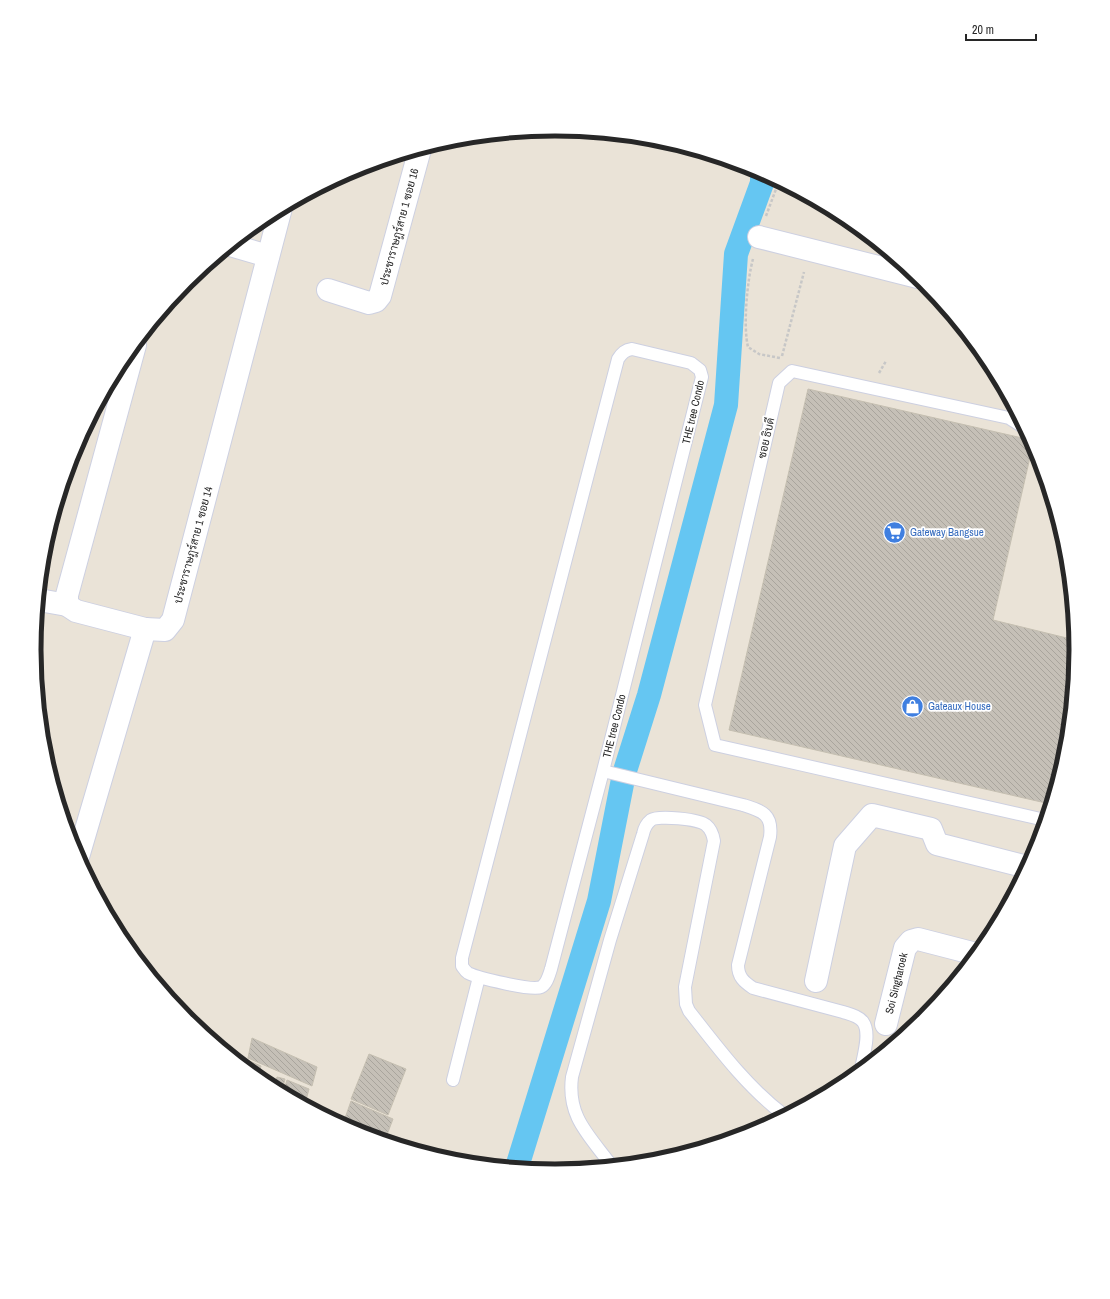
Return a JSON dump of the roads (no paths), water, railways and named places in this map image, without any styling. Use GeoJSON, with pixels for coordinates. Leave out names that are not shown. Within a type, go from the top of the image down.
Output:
{"type":"FeatureCollection","features":[{"type":"Feature","properties":{"kind":"street","name":"ประชาราษฎร์สาย 1 ซอย 16"},"geometry":{"type":"LineString","coordinates":[[328,290],[369,303],[376,301],[380,296],[419,154]]}},
{"type":"Feature","properties":{"kind":"street","name":"ประชาราษฎร์สาย 1 ซอย 14"},"geometry":{"type":"LineString","coordinates":[[145,629],[165,630],[173,620],[279,216]]}},
{"type":"Feature","properties":{"kind":"street"},"geometry":{"type":"LineString","coordinates":[[760,237],[905,274]]}},
{"type":"Feature","properties":{"kind":"street"},"geometry":{"type":"LineString","coordinates":[[235,247],[268,256]]}},
{"type":"Feature","properties":{"kind":"street"},"geometry":{"type":"LineString","coordinates":[[67,605],[67,595],[129,362]]}},
{"type":"Feature","properties":{"kind":"street"},"geometry":{"type":"LineString","coordinates":[[43,601],[67,605],[76,611],[145,629],[81,848]]}},
{"type":"Feature","properties":{"kind":"street"},"geometry":{"type":"LineString","coordinates":[[816,981],[845,846],[872,815],[931,829],[937,844],[1021,866]]}},
{"type":"Feature","properties":{"kind":"street","name":"Soi Singharoek"},"geometry":{"type":"LineString","coordinates":[[886,1024],[905,948],[911,941],[918,939],[970,952]]}},
{"type":"Feature","properties":{"kind":"lane","name":"THE tree Condo"},"geometry":{"type":"LineString","coordinates":[[632,349],[691,363],[700,370],[702,377],[603,771],[547,981],[542,987],[531,988],[479,977],[464,970],[462,966],[462,958],[618,359],[624,352],[632,349]]}},
{"type":"Feature","properties":{"kind":"lane","name":"ซอย ธิบดี"},"geometry":{"type":"LineString","coordinates":[[1016,423],[1009,418],[792,371],[779,382],[705,705],[715,745],[1040,819]]}},
{"type":"Feature","properties":{"kind":"lane"},"geometry":{"type":"LineString","coordinates":[[603,771],[743,805],[755,809],[768,818],[771,827],[770,837],[738,965],[739,975],[742,980],[753,988],[843,1012],[862,1021],[867,1032],[862,1061]]}},
{"type":"Feature","properties":{"kind":"lane"},"geometry":{"type":"LineString","coordinates":[[608,1160],[576,1116],[571,1097],[572,1077],[610,940],[645,826],[651,820],[658,817],[667,817],[702,823],[713,835],[714,841],[685,987],[686,1004],[689,1011],[733,1067],[779,1111]]}},
{"type":"Feature","properties":{"kind":"lane"},"geometry":{"type":"LineString","coordinates":[[453,1080],[479,977]]}},
{"type":"Feature","properties":{"kind":"waterway"},"geometry":{"type":"LineString","coordinates":[[519,1162],[599,901],[624,774],[649,695],[726,405],[736,254],[762,180]]}},
{"type":"Feature","properties":{"kind":"place","name":"Gateway Bangsue"},"geometry":{"type":"Point","coordinates":[894,532]}},
{"type":"Feature","properties":{"kind":"place","name":"Gateaux House"},"geometry":{"type":"Point","coordinates":[913,706]}}]}
